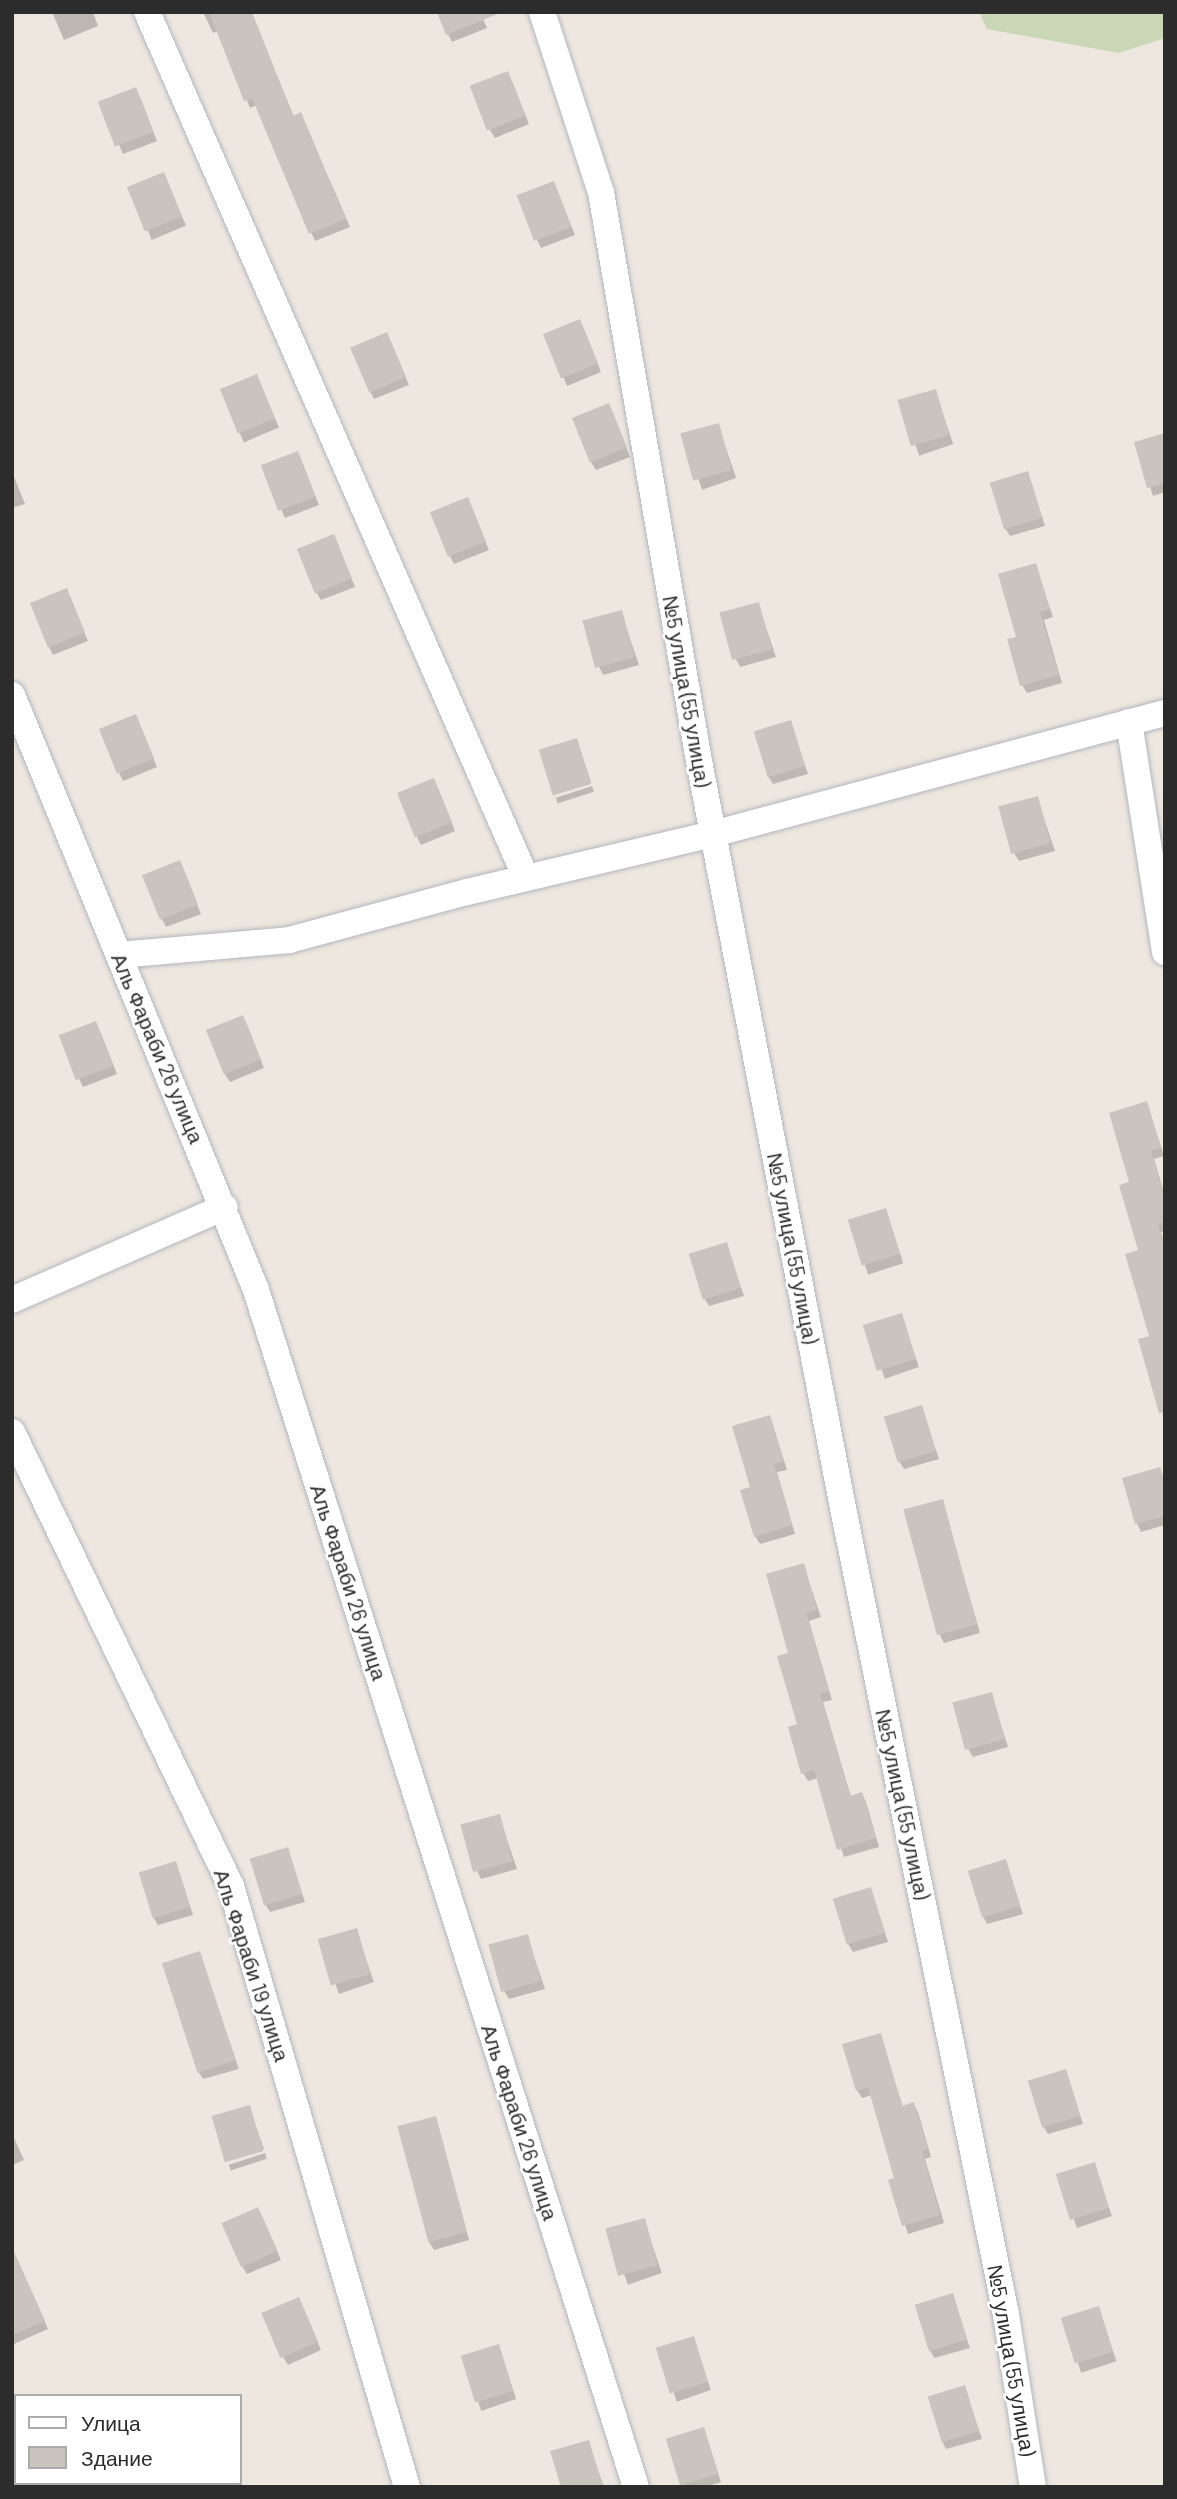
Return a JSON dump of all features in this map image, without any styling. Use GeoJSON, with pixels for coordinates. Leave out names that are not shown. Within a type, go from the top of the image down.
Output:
{"type":"FeatureCollection","features":[{"type":"Feature","properties":{"kind":"street"},"geometry":{"type":"LineString","coordinates":[[147,12],[526,878]]}},
{"type":"Feature","properties":{"kind":"street","name":"№5 улица (55 улица)"},"geometry":{"type":"LineString","coordinates":[[542,12],[601,192],[713,834],[842,1503],[1006,2315],[1033,2487]]}},
{"type":"Feature","properties":{"kind":"street","name":"Аль Фараби 26 улица"},"geometry":{"type":"LineString","coordinates":[[12,695],[225,1207],[256,1290],[636,2487]]}},
{"type":"Feature","properties":{"kind":"street"},"geometry":{"type":"LineString","coordinates":[[119,955],[289,940],[526,878],[713,834],[1165,713]]}},
{"type":"Feature","properties":{"kind":"street"},"geometry":{"type":"LineString","coordinates":[[1129,722],[1165,952]]}},
{"type":"Feature","properties":{"kind":"street"},"geometry":{"type":"LineString","coordinates":[[12,1300],[225,1207]]}},
{"type":"Feature","properties":{"kind":"street","name":"Аль Фараби 19 улица"},"geometry":{"type":"LineString","coordinates":[[12,1432],[231,1886],[407,2487]]}},
{"type":"Feature","properties":{"kind":"green space"},"geometry":{"type":"Polygon","coordinates":[[[979,12],[1165,12],[1165,38],[1119,53],[987,29],[979,12]]]}},
{"type":"Feature","properties":{"kind":"building"},"geometry":{"type":"Polygon","coordinates":[[[209,12],[252,12],[293,116],[301,112],[346,219],[309,234],[252,98],[244,101],[209,12]]]}},
{"type":"Feature","properties":{"kind":"building"},"geometry":{"type":"Polygon","coordinates":[[[437,12],[499,12],[500,13],[446,35],[437,12]]]}},
{"type":"Feature","properties":{"kind":"building"},"geometry":{"type":"Polygon","coordinates":[[[508,71],[525,116],[487,131],[470,86],[508,71]]]}},
{"type":"Feature","properties":{"kind":"building"},"geometry":{"type":"Polygon","coordinates":[[[136,87],[153,132],[115,147],[98,102],[136,87]]]}},
{"type":"Feature","properties":{"kind":"building"},"geometry":{"type":"Polygon","coordinates":[[[164,172],[182,217],[145,231],[127,187],[164,172]]]}},
{"type":"Feature","properties":{"kind":"building"},"geometry":{"type":"Polygon","coordinates":[[[554,181],[572,227],[534,241],[517,195],[554,181]]]}},
{"type":"Feature","properties":{"kind":"building"},"geometry":{"type":"Polygon","coordinates":[[[580,319],[598,364],[561,378],[543,334],[580,319]]]}},
{"type":"Feature","properties":{"kind":"building"},"geometry":{"type":"Polygon","coordinates":[[[387,332],[406,377],[369,393],[350,348],[387,332]]]}},
{"type":"Feature","properties":{"kind":"building"},"geometry":{"type":"Polygon","coordinates":[[[257,374],[275,419],[238,433],[220,389],[257,374]]]}},
{"type":"Feature","properties":{"kind":"building"},"geometry":{"type":"Polygon","coordinates":[[[936,389],[949,435],[911,446],[898,400],[936,389]]]}},
{"type":"Feature","properties":{"kind":"building"},"geometry":{"type":"Polygon","coordinates":[[[609,403],[627,448],[590,462],[572,418],[609,403]]]}},
{"type":"Feature","properties":{"kind":"building"},"geometry":{"type":"Polygon","coordinates":[[[719,423],[732,470],[693,481],[680,433],[719,423]]]}},
{"type":"Feature","properties":{"kind":"building"},"geometry":{"type":"Polygon","coordinates":[[[1165,433],[1165,483],[1147,488],[1134,442],[1165,433]]]}},
{"type":"Feature","properties":{"kind":"building"},"geometry":{"type":"Polygon","coordinates":[[[298,451],[316,497],[278,511],[261,465],[298,451]]]}},
{"type":"Feature","properties":{"kind":"building"},"geometry":{"type":"Polygon","coordinates":[[[1028,471],[1042,518],[1004,530],[990,483],[1028,471]]]}},
{"type":"Feature","properties":{"kind":"building"},"geometry":{"type":"Polygon","coordinates":[[[468,497],[486,542],[448,557],[430,512],[468,497]]]}},
{"type":"Feature","properties":{"kind":"building"},"geometry":{"type":"Polygon","coordinates":[[[334,534],[352,579],[315,593],[297,549],[334,534]]]}},
{"type":"Feature","properties":{"kind":"building"},"geometry":{"type":"Polygon","coordinates":[[[1036,563],[1050,609],[1040,612],[1059,675],[1020,686],[1007,639],[1016,637],[998,574],[1036,563]]]}},
{"type":"Feature","properties":{"kind":"building"},"geometry":{"type":"Polygon","coordinates":[[[67,588],[85,633],[48,647],[30,603],[67,588]]]}},
{"type":"Feature","properties":{"kind":"building"},"geometry":{"type":"Polygon","coordinates":[[[759,602],[772,649],[732,660],[719,613],[759,602]]]}},
{"type":"Feature","properties":{"kind":"building"},"geometry":{"type":"Polygon","coordinates":[[[622,610],[635,657],[595,668],[582,621],[622,610]]]}},
{"type":"Feature","properties":{"kind":"building"},"geometry":{"type":"Polygon","coordinates":[[[136,714],[154,759],[117,773],[99,729],[136,714]]]}},
{"type":"Feature","properties":{"kind":"building"},"geometry":{"type":"Polygon","coordinates":[[[791,720],[805,766],[768,777],[754,731],[791,720]]]}},
{"type":"Feature","properties":{"kind":"building"},"geometry":{"type":"Polygon","coordinates":[[[577,738],[591,784],[553,796],[539,750],[577,738]]]}},
{"type":"Feature","properties":{"kind":"building"},"geometry":{"type":"Polygon","coordinates":[[[434,778],[452,823],[415,837],[397,793],[434,778]]]}},
{"type":"Feature","properties":{"kind":"building"},"geometry":{"type":"Polygon","coordinates":[[[1038,796],[1051,843],[1011,854],[998,807],[1038,796]]]}},
{"type":"Feature","properties":{"kind":"building"},"geometry":{"type":"Polygon","coordinates":[[[180,860],[198,905],[160,920],[142,875],[180,860]]]}},
{"type":"Feature","properties":{"kind":"building"},"geometry":{"type":"Polygon","coordinates":[[[243,1015],[261,1060],[224,1074],[206,1030],[243,1015]]]}},
{"type":"Feature","properties":{"kind":"building"},"geometry":{"type":"Polygon","coordinates":[[[96,1021],[113,1066],[76,1080],[59,1035],[96,1021]]]}},
{"type":"Feature","properties":{"kind":"building"},"geometry":{"type":"Polygon","coordinates":[[[1147,1101],[1161,1148],[1151,1151],[1165,1199],[1165,1222],[1158,1224],[1165,1248],[1165,1412],[1159,1413],[1138,1339],[1149,1336],[1125,1254],[1138,1250],[1119,1185],[1129,1182],[1109,1113],[1147,1101]]]}},
{"type":"Feature","properties":{"kind":"building"},"geometry":{"type":"Polygon","coordinates":[[[886,1208],[900,1254],[862,1266],[848,1220],[886,1208]]]}},
{"type":"Feature","properties":{"kind":"building"},"geometry":{"type":"Polygon","coordinates":[[[727,1242],[741,1288],[703,1300],[689,1254],[727,1242]]]}},
{"type":"Feature","properties":{"kind":"building"},"geometry":{"type":"Polygon","coordinates":[[[902,1313],[916,1359],[877,1371],[863,1325],[902,1313]]]}},
{"type":"Feature","properties":{"kind":"building"},"geometry":{"type":"Polygon","coordinates":[[[922,1405],[936,1451],[898,1463],[884,1417],[922,1405]]]}},
{"type":"Feature","properties":{"kind":"building"},"geometry":{"type":"Polygon","coordinates":[[[770,1415],[784,1461],[774,1464],[792,1525],[754,1537],[740,1490],[750,1487],[732,1426],[770,1415]]]}},
{"type":"Feature","properties":{"kind":"building"},"geometry":{"type":"Polygon","coordinates":[[[1160,1467],[1165,1483],[1165,1516],[1135,1524],[1122,1478],[1160,1467]]]}},
{"type":"Feature","properties":{"kind":"building"},"geometry":{"type":"Polygon","coordinates":[[[943,1499],[977,1625],[937,1635],[903,1510],[943,1499]]]}},
{"type":"Feature","properties":{"kind":"building"},"geometry":{"type":"Polygon","coordinates":[[[804,1563],[817,1609],[806,1613],[829,1691],[820,1694],[850,1796],[862,1792],[876,1838],[837,1850],[814,1770],[801,1774],[788,1727],[797,1724],[777,1656],[788,1653],[766,1574],[804,1563]]]}},
{"type":"Feature","properties":{"kind":"building"},"geometry":{"type":"Polygon","coordinates":[[[992,1692],[1005,1739],[965,1750],[952,1703],[992,1692]]]}},
{"type":"Feature","properties":{"kind":"building"},"geometry":{"type":"Polygon","coordinates":[[[500,1814],[513,1861],[473,1872],[460,1825],[500,1814]]]}},
{"type":"Feature","properties":{"kind":"building"},"geometry":{"type":"Polygon","coordinates":[[[288,1847],[302,1894],[264,1906],[250,1859],[288,1847]]]}},
{"type":"Feature","properties":{"kind":"building"},"geometry":{"type":"Polygon","coordinates":[[[1006,1859],[1020,1906],[982,1918],[968,1871],[1006,1859]]]}},
{"type":"Feature","properties":{"kind":"building"},"geometry":{"type":"Polygon","coordinates":[[[176,1861],[190,1907],[153,1918],[139,1872],[176,1861]]]}},
{"type":"Feature","properties":{"kind":"building"},"geometry":{"type":"Polygon","coordinates":[[[871,1887],[885,1933],[847,1945],[833,1899],[871,1887]]]}},
{"type":"Feature","properties":{"kind":"building"},"geometry":{"type":"Polygon","coordinates":[[[357,1928],[370,1974],[331,1985],[318,1939],[357,1928]]]}},
{"type":"Feature","properties":{"kind":"building"},"geometry":{"type":"Polygon","coordinates":[[[528,1934],[541,1981],[501,1992],[488,1945],[528,1934]]]}},
{"type":"Feature","properties":{"kind":"building"},"geometry":{"type":"Polygon","coordinates":[[[200,1951],[236,2060],[197,2073],[162,1963],[200,1951]]]}},
{"type":"Feature","properties":{"kind":"building"},"geometry":{"type":"Polygon","coordinates":[[[881,2033],[902,2106],[914,2102],[928,2149],[922,2151],[940,2215],[902,2226],[888,2180],[894,2178],[868,2087],[856,2091],[842,2044],[881,2033]]]}},
{"type":"Feature","properties":{"kind":"building"},"geometry":{"type":"Polygon","coordinates":[[[1066,2069],[1080,2116],[1042,2128],[1028,2081],[1066,2069]]]}},
{"type":"Feature","properties":{"kind":"building"},"geometry":{"type":"Polygon","coordinates":[[[250,2105],[263,2151],[225,2162],[212,2116],[250,2105]]]}},
{"type":"Feature","properties":{"kind":"building"},"geometry":{"type":"Polygon","coordinates":[[[436,2116],[467,2232],[428,2242],[397,2126],[436,2116]]]}},
{"type":"Feature","properties":{"kind":"building"},"geometry":{"type":"Polygon","coordinates":[[[1095,2162],[1109,2208],[1070,2220],[1056,2174],[1095,2162]]]}},
{"type":"Feature","properties":{"kind":"building"},"geometry":{"type":"Polygon","coordinates":[[[258,2207],[278,2251],[241,2267],[221,2223],[258,2207]]]}},
{"type":"Feature","properties":{"kind":"building"},"geometry":{"type":"Polygon","coordinates":[[[645,2218],[658,2265],[618,2276],[605,2229],[645,2218]]]}},
{"type":"Feature","properties":{"kind":"building"},"geometry":{"type":"Polygon","coordinates":[[[12,2247],[45,2321],[12,2335],[12,2247]]]}},
{"type":"Feature","properties":{"kind":"building"},"geometry":{"type":"Polygon","coordinates":[[[953,2293],[967,2340],[929,2352],[915,2305],[953,2293]]]}},
{"type":"Feature","properties":{"kind":"building"},"geometry":{"type":"Polygon","coordinates":[[[299,2297],[318,2342],[280,2358],[261,2313],[299,2297]]]}},
{"type":"Feature","properties":{"kind":"building"},"geometry":{"type":"Polygon","coordinates":[[[1099,2306],[1113,2352],[1075,2364],[1061,2318],[1099,2306]]]}},
{"type":"Feature","properties":{"kind":"building"},"geometry":{"type":"Polygon","coordinates":[[[694,2336],[708,2382],[670,2394],[656,2348],[694,2336]]]}},
{"type":"Feature","properties":{"kind":"building"},"geometry":{"type":"Polygon","coordinates":[[[499,2344],[513,2391],[475,2403],[461,2356],[499,2344]]]}},
{"type":"Feature","properties":{"kind":"building"},"geometry":{"type":"Polygon","coordinates":[[[965,2385],[979,2431],[942,2442],[928,2396],[965,2385]]]}},
{"type":"Feature","properties":{"kind":"building"},"geometry":{"type":"Polygon","coordinates":[[[704,2427],[718,2474],[680,2486],[666,2439],[704,2427]]]}},
{"type":"Feature","properties":{"kind":"building"},"geometry":{"type":"Polygon","coordinates":[[[589,2440],[603,2487],[561,2487],[550,2451],[589,2440]]]}}]}
